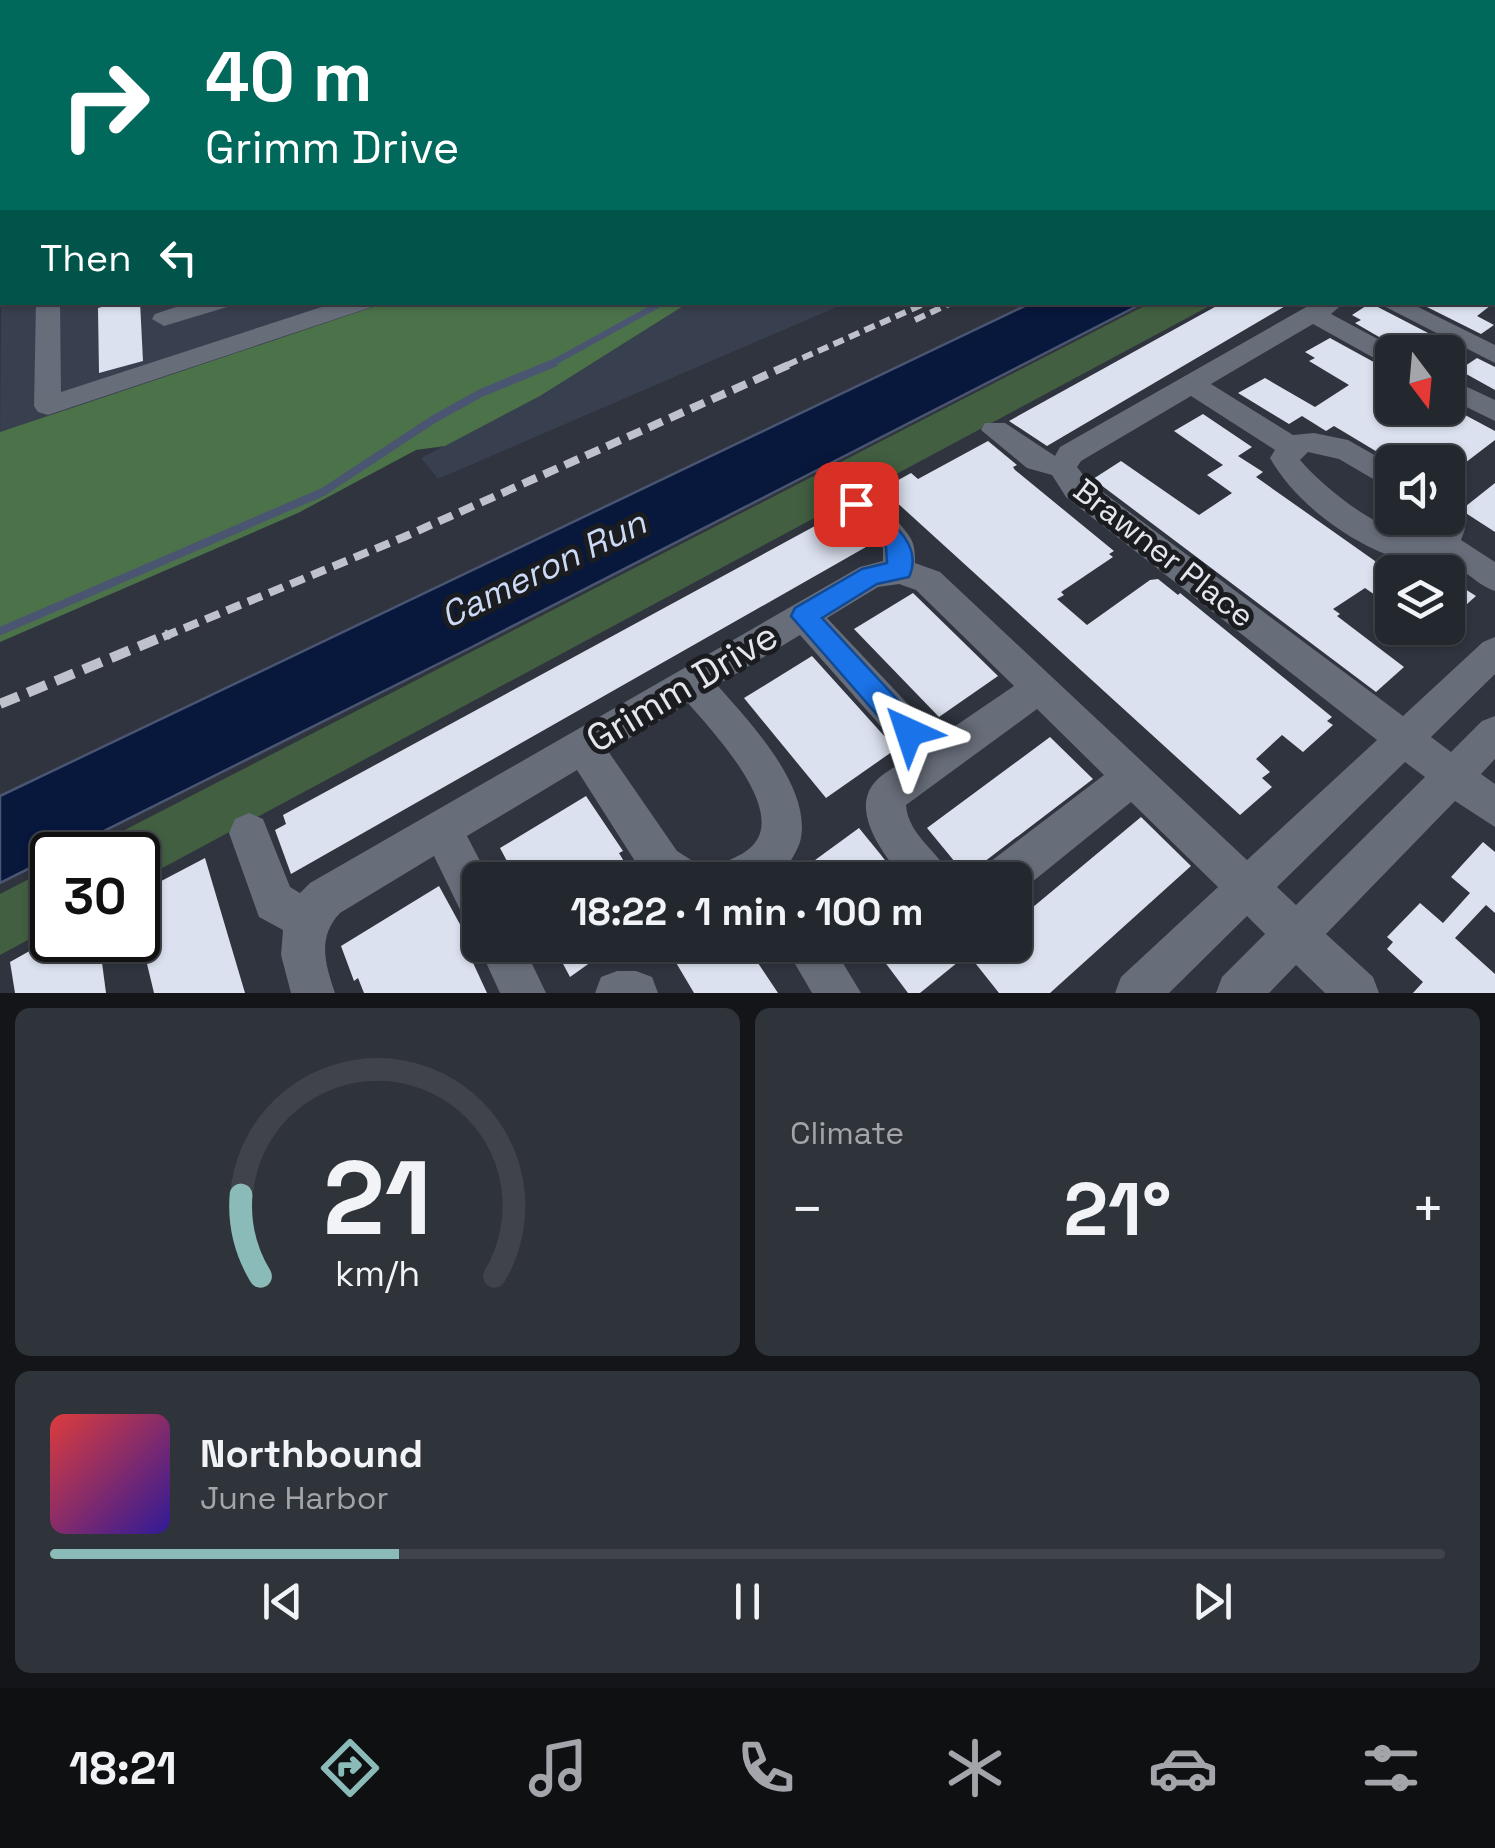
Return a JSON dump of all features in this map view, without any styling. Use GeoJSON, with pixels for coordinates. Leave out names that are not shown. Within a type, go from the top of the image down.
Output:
{"type":"FeatureCollection","features":[{"type":"Feature","properties":{"kind":"street"},"geometry":{"type":"LineString","coordinates":[[54,305],[48,406],[349,305]]}},
{"type":"Feature","properties":{"kind":"street"},"geometry":{"type":"LineString","coordinates":[[170,352],[162,311],[199,305]]}},
{"type":"Feature","properties":{"kind":"street"},"geometry":{"type":"LineString","coordinates":[[1394,305],[1495,356]]}},
{"type":"Feature","properties":{"kind":"street"},"geometry":{"type":"LineString","coordinates":[[1323,308],[1375,345]]}},
{"type":"Feature","properties":{"kind":"street","name":"Brawner Place"},"geometry":{"type":"LineString","coordinates":[[1323,308],[1070,454],[1062,468],[1077,489],[1495,808]]}},
{"type":"Feature","properties":{"kind":"street"},"geometry":{"type":"LineString","coordinates":[[1192,384],[1292,448]]}},
{"type":"Feature","properties":{"kind":"street"},"geometry":{"type":"LineString","coordinates":[[1465,396],[1495,412]]}},
{"type":"Feature","properties":{"kind":"street"},"geometry":{"type":"LineString","coordinates":[[995,430],[1037,462],[1062,468]]}},
{"type":"Feature","properties":{"kind":"street"},"geometry":{"type":"LineString","coordinates":[[1375,469],[1336,446],[1312,442],[1292,448],[1284,458],[1291,474],[1375,532]]}},
{"type":"Feature","properties":{"kind":"street"},"geometry":{"type":"LineString","coordinates":[[856,504],[898,544],[900,570],[928,581],[1357,993]]}},
{"type":"Feature","properties":{"kind":"street"},"geometry":{"type":"LineString","coordinates":[[1380,535],[1417,550],[1439,535]]}},
{"type":"Feature","properties":{"kind":"street"},"geometry":{"type":"LineString","coordinates":[[1449,535],[1495,578]]}},
{"type":"Feature","properties":{"kind":"street","name":"Grimm Drive"},"geometry":{"type":"LineString","coordinates":[[308,920],[325,898],[692,681],[871,576],[900,570]]}},
{"type":"Feature","properties":{"kind":"street"},"geometry":{"type":"LineString","coordinates":[[804,616],[935,760]]}},
{"type":"Feature","properties":{"kind":"street"},"geometry":{"type":"LineString","coordinates":[[1137,993],[1272,912],[1428,757],[1495,652]]}},
{"type":"Feature","properties":{"kind":"street"},"geometry":{"type":"LineString","coordinates":[[692,681],[780,799],[784,818],[778,842],[762,862]]}},
{"type":"Feature","properties":{"kind":"street"},"geometry":{"type":"LineString","coordinates":[[918,862],[889,825],[884,809],[892,790],[1039,688]]}},
{"type":"Feature","properties":{"kind":"street"},"geometry":{"type":"LineString","coordinates":[[1238,993],[1272,912],[1428,757],[1495,733]]}},
{"type":"Feature","properties":{"kind":"street"},"geometry":{"type":"LineString","coordinates":[[583,746],[659,862]]}},
{"type":"Feature","properties":{"kind":"street"},"geometry":{"type":"LineString","coordinates":[[1024,862],[1132,777]]}},
{"type":"Feature","properties":{"kind":"street"},"geometry":{"type":"LineString","coordinates":[[442,829],[462,869]]}},
{"type":"Feature","properties":{"kind":"street"},"geometry":{"type":"LineString","coordinates":[[249,833],[274,902],[308,920],[302,956],[314,993]]}},
{"type":"Feature","properties":{"kind":"street"},"geometry":{"type":"LineString","coordinates":[[508,962],[524,993]]}},
{"type":"Feature","properties":{"kind":"street"},"geometry":{"type":"LineString","coordinates":[[818,962],[839,993]]}},
{"type":"Feature","properties":{"kind":"street"},"geometry":{"type":"LineString","coordinates":[[617,993],[636,993]]}},
{"type":"Feature","properties":{"kind":"shaded area"},"geometry":{"type":"Polygon","coordinates":[[[1,305],[379,305],[0,432],[1,305]]]}},
{"type":"Feature","properties":{"kind":"shaded area"},"geometry":{"type":"Polygon","coordinates":[[[685,305],[841,305],[438,479],[421,458],[540,396],[685,305]]]}},
{"type":"Feature","properties":{"kind":"green space"},"geometry":{"type":"Polygon","coordinates":[[[379,305],[685,305],[540,396],[445,446],[416,450],[298,513],[0,642],[0,432],[379,305]]]}},
{"type":"Feature","properties":{"kind":"green space"},"geometry":{"type":"Polygon","coordinates":[[[1146,305],[1211,305],[160,869],[160,832],[121,832],[1146,305]]]}},
{"type":"Feature","properties":{"kind":"green space"},"geometry":{"type":"Polygon","coordinates":[[[30,878],[30,939],[0,955],[0,894],[30,878]]]}},
{"type":"Feature","properties":{"kind":"water","name":"Cameron Run"},"geometry":{"type":"Polygon","coordinates":[[[1027,305],[1139,305],[102,832],[30,832],[30,868],[0,883],[0,796],[1027,305]]]}},
{"type":"Feature","properties":{"kind":"building"},"geometry":{"type":"Polygon","coordinates":[[[140,305],[143,361],[99,373],[98,308],[140,305]]]}},
{"type":"Feature","properties":{"kind":"building"},"geometry":{"type":"Polygon","coordinates":[[[1218,305],[1287,305],[1047,446],[1009,421],[1218,305]]]}},
{"type":"Feature","properties":{"kind":"building"},"geometry":{"type":"Polygon","coordinates":[[[1374,305],[1432,335],[1376,335],[1355,323],[1361,320],[1352,315],[1374,305]]]}},
{"type":"Feature","properties":{"kind":"building"},"geometry":{"type":"Polygon","coordinates":[[[1423,305],[1491,305],[1477,316],[1494,325],[1481,334],[1423,305]]]}},
{"type":"Feature","properties":{"kind":"building"},"geometry":{"type":"Polygon","coordinates":[[[1330,338],[1375,363],[1375,425],[1465,425],[1465,415],[1495,431],[1495,440],[1465,463],[1465,445],[1375,445],[1375,451],[1334,426],[1326,431],[1302,416],[1289,424],[1238,393],[1265,378],[1315,407],[1349,385],[1309,361],[1315,358],[1305,352],[1330,338]]]}},
{"type":"Feature","properties":{"kind":"building"},"geometry":{"type":"Polygon","coordinates":[[[1477,358],[1495,367],[1495,390],[1465,373],[1465,366],[1477,358]]]}},
{"type":"Feature","properties":{"kind":"building"},"geometry":{"type":"Polygon","coordinates":[[[1203,414],[1252,447],[1238,456],[1263,472],[1256,477],[1375,561],[1375,595],[1365,588],[1333,609],[1404,667],[1376,692],[1093,479],[1121,461],[1199,515],[1232,493],[1207,475],[1223,465],[1174,431],[1203,414]]]}},
{"type":"Feature","properties":{"kind":"building"},"geometry":{"type":"Polygon","coordinates":[[[988,441],[1017,465],[1015,470],[1114,551],[1109,554],[1113,557],[1061,592],[1064,595],[1057,599],[1087,625],[1150,580],[1158,579],[1332,717],[1327,721],[1333,725],[1303,752],[1282,735],[1256,759],[1270,772],[1262,778],[1272,787],[1240,815],[882,489],[911,473],[918,479],[988,441]]]}},
{"type":"Feature","properties":{"kind":"building"},"geometry":{"type":"Polygon","coordinates":[[[1495,483],[1495,532],[1465,513],[1465,507],[1495,483]]]}},
{"type":"Feature","properties":{"kind":"building"},"geometry":{"type":"Polygon","coordinates":[[[837,514],[842,520],[848,517],[873,543],[291,874],[275,830],[286,824],[283,815],[837,514]]]}},
{"type":"Feature","properties":{"kind":"building"},"geometry":{"type":"Polygon","coordinates":[[[1465,589],[1476,596],[1465,606],[1465,589]]]}},
{"type":"Feature","properties":{"kind":"building"},"geometry":{"type":"Polygon","coordinates":[[[913,593],[998,676],[939,717],[854,629],[913,593]]]}},
{"type":"Feature","properties":{"kind":"building"},"geometry":{"type":"Polygon","coordinates":[[[812,656],[896,749],[826,798],[744,698],[812,656]]]}},
{"type":"Feature","properties":{"kind":"building"},"geometry":{"type":"Polygon","coordinates":[[[1050,737],[1093,779],[984,862],[955,862],[927,828],[1050,737]]]}},
{"type":"Feature","properties":{"kind":"building"},"geometry":{"type":"Polygon","coordinates":[[[586,796],[623,851],[619,853],[624,862],[507,862],[500,848],[586,796]]]}},
{"type":"Feature","properties":{"kind":"building"},"geometry":{"type":"Polygon","coordinates":[[[1141,817],[1191,866],[1050,993],[999,993],[974,962],[1032,962],[1032,908],[1141,817]]]}},
{"type":"Feature","properties":{"kind":"building"},"geometry":{"type":"Polygon","coordinates":[[[859,828],[886,862],[812,862],[859,828]]]}},
{"type":"Feature","properties":{"kind":"building"},"geometry":{"type":"Polygon","coordinates":[[[1483,842],[1495,852],[1495,913],[1486,905],[1455,938],[1495,974],[1495,993],[1413,993],[1423,982],[1387,949],[1393,942],[1387,937],[1420,903],[1443,923],[1470,893],[1451,877],[1483,842]]]}},
{"type":"Feature","properties":{"kind":"building"},"geometry":{"type":"Polygon","coordinates":[[[205,858],[245,993],[154,993],[147,962],[160,962],[160,882],[205,858]]]}},
{"type":"Feature","properties":{"kind":"building"},"geometry":{"type":"Polygon","coordinates":[[[439,886],[462,928],[462,962],[473,962],[487,993],[364,993],[358,978],[354,981],[341,946],[439,886]]]}},
{"type":"Feature","properties":{"kind":"building"},"geometry":{"type":"Polygon","coordinates":[[[30,951],[30,962],[102,962],[106,993],[15,993],[10,962],[30,951]]]}},
{"type":"Feature","properties":{"kind":"building"},"geometry":{"type":"Polygon","coordinates":[[[562,962],[591,962],[570,977],[562,962]]]}},
{"type":"Feature","properties":{"kind":"building"},"geometry":{"type":"Polygon","coordinates":[[[676,962],[757,962],[778,993],[694,993],[676,962]]]}},
{"type":"Feature","properties":{"kind":"building"},"geometry":{"type":"Polygon","coordinates":[[[885,962],[958,962],[920,993],[908,993],[885,962]]]}},
{"type":"Feature","properties":{"kind":"waterway"},"geometry":{"type":"LineString","coordinates":[[549,365],[658,305]]}},
{"type":"Feature","properties":{"kind":"waterway"},"geometry":{"type":"LineString","coordinates":[[0,631],[323,492],[434,419],[481,393],[554,363]]}},
{"type":"Feature","properties":{"kind":"railway"},"geometry":{"type":"LineString","coordinates":[[787,365],[921,305]]}},
{"type":"Feature","properties":{"kind":"railway"},"geometry":{"type":"LineString","coordinates":[[915,320],[947,305]]}},
{"type":"Feature","properties":{"kind":"railway"},"geometry":{"type":"LineString","coordinates":[[163,637],[404,537],[793,363]]}},
{"type":"Feature","properties":{"kind":"railway"},"geometry":{"type":"LineString","coordinates":[[0,704],[169,634]]}},
{"type":"Feature","properties":{"kind":"route"},"geometry":{"type":"LineString","coordinates":[[856,504],[898,544],[900,570],[871,576],[804,616],[909,732]]}}]}
